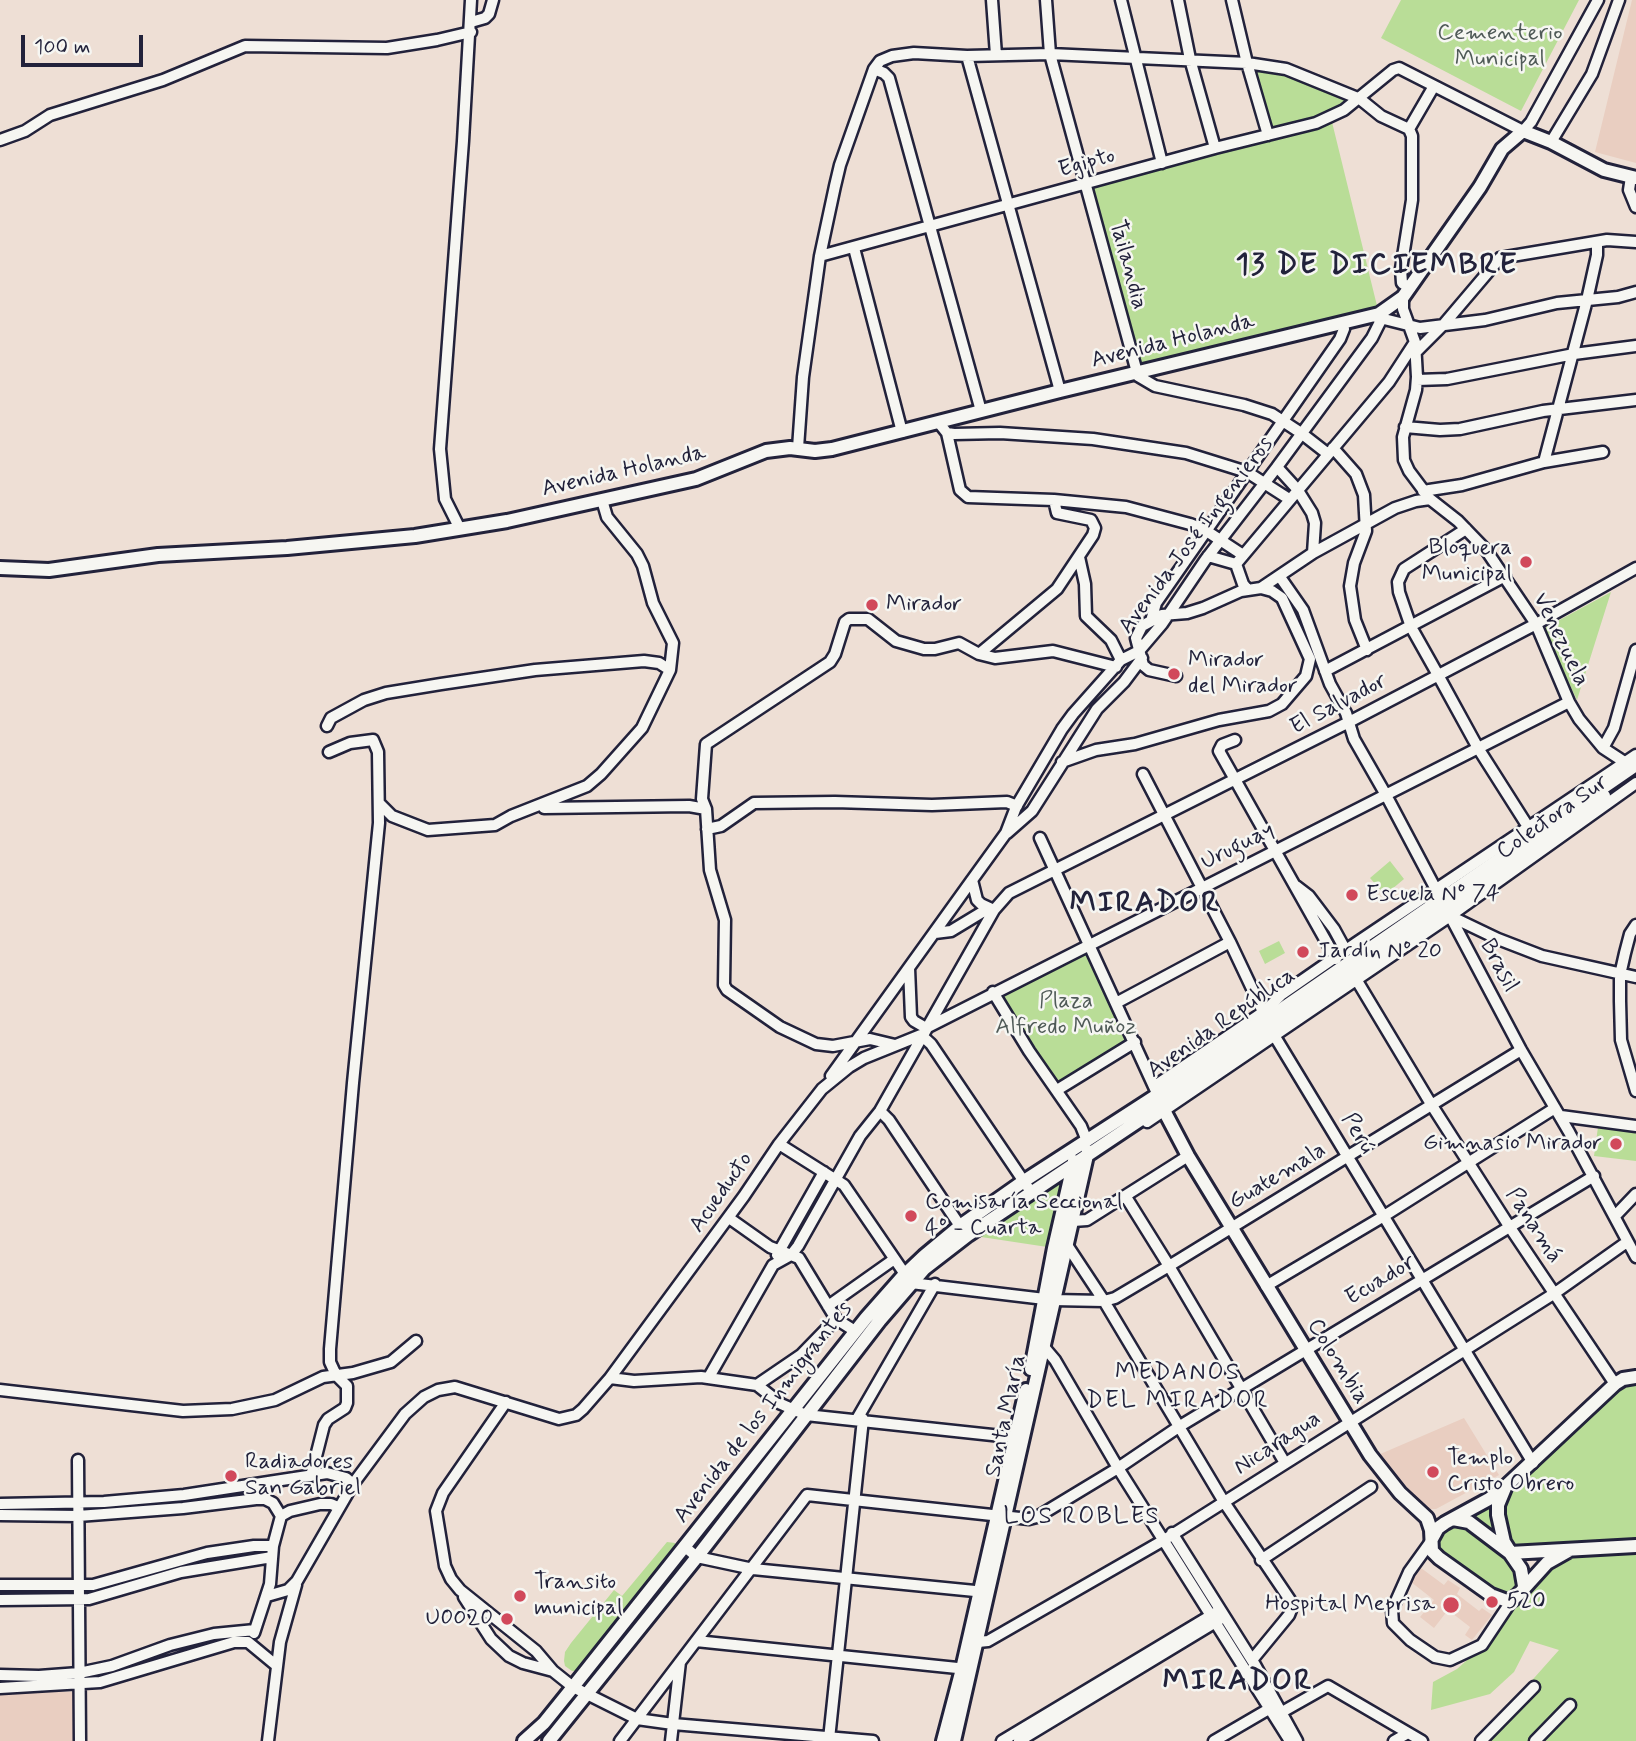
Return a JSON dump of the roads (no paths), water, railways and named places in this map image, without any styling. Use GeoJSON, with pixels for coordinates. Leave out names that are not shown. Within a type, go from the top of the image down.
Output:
{"type":"FeatureCollection","features":[{"type":"Feature","properties":{"kind":"street"},"geometry":{"type":"LineString","coordinates":[[460,528],[445,499],[439,449],[471,0]]}},
{"type":"Feature","properties":{"kind":"street"},"geometry":{"type":"LineString","coordinates":[[0,140],[25,131],[50,116],[163,80],[245,46],[387,48],[437,40],[485,19],[493,0]]}},
{"type":"Feature","properties":{"kind":"street"},"geometry":{"type":"LineString","coordinates":[[992,0],[996,55]]}},
{"type":"Feature","properties":{"kind":"street","name":"Tailandia"},"geometry":{"type":"LineString","coordinates":[[1046,0],[1050,54],[1137,372]]}},
{"type":"Feature","properties":{"kind":"street"},"geometry":{"type":"LineString","coordinates":[[1121,0],[1163,163]]}},
{"type":"Feature","properties":{"kind":"street"},"geometry":{"type":"LineString","coordinates":[[1178,0],[1190,59],[1215,148]]}},
{"type":"Feature","properties":{"kind":"street"},"geometry":{"type":"LineString","coordinates":[[1232,0],[1268,135]]}},
{"type":"Feature","properties":{"kind":"street"},"geometry":{"type":"LineString","coordinates":[[1406,293],[1480,187],[1502,149],[1531,122],[1598,0]]}},
{"type":"Feature","properties":{"kind":"street"},"geometry":{"type":"LineString","coordinates":[[1551,142],[1592,74],[1619,0]]}},
{"type":"Feature","properties":{"kind":"street"},"geometry":{"type":"LineString","coordinates":[[798,448],[803,377],[820,257],[840,165],[874,69],[880,61],[892,56],[914,53],[967,56],[1050,54],[1247,63],[1286,69],[1360,99],[1381,116],[1409,129],[1434,86],[1523,131],[1551,142],[1590,164],[1634,177],[1629,190],[1636,206]]}},
{"type":"Feature","properties":{"kind":"street"},"geometry":{"type":"LineString","coordinates":[[967,56],[1060,391]]}},
{"type":"Feature","properties":{"kind":"street","name":"Egipto"},"geometry":{"type":"LineString","coordinates":[[820,257],[1331,118],[1399,68],[1434,86]]}},
{"type":"Feature","properties":{"kind":"street"},"geometry":{"type":"LineString","coordinates":[[874,69],[889,78],[981,411]]}},
{"type":"Feature","properties":{"kind":"street","name":"Venezuela"},"geometry":{"type":"LineString","coordinates":[[1409,129],[1412,136],[1412,200],[1401,278],[1406,293],[1403,309],[1415,347],[1417,380],[1405,427],[1402,448],[1404,460],[1426,495],[1449,512],[1479,541],[1504,576],[1536,624],[1578,719],[1603,748],[1634,765]]}},
{"type":"Feature","properties":{"kind":"street"},"geometry":{"type":"LineString","coordinates":[[1544,462],[1574,354],[1597,255],[1597,242]]}},
{"type":"Feature","properties":{"kind":"street"},"geometry":{"type":"LineString","coordinates":[[1236,564],[1389,382],[1415,347],[1444,324],[1495,263],[1510,256],[1597,242],[1636,242]]}},
{"type":"Feature","properties":{"kind":"street"},"geometry":{"type":"LineString","coordinates":[[854,248],[902,432]]}},
{"type":"Feature","properties":{"kind":"street"},"geometry":{"type":"LineString","coordinates":[[1368,316],[1420,328],[1485,320],[1557,303],[1618,297],[1636,292]]}},
{"type":"Feature","properties":{"kind":"street","name":"Avenida Holanda"},"geometry":{"type":"LineString","coordinates":[[0,568],[49,570],[158,555],[287,548],[415,536],[460,528],[709,476],[766,451],[798,448],[825,451],[902,432],[943,428],[981,411],[1368,316],[1391,308],[1406,293]]}},
{"type":"Feature","properties":{"kind":"street","name":"Avenida José Ingenieros"},"geometry":{"type":"LineString","coordinates":[[822,1089],[1006,834],[1017,806],[1036,771],[1073,714],[1119,663],[1140,656],[1208,556],[1278,467],[1372,338],[1382,318]]}},
{"type":"Feature","properties":{"kind":"street"},"geometry":{"type":"LineString","coordinates":[[1151,621],[1156,603],[1340,340],[1344,329],[1342,323]]}},
{"type":"Feature","properties":{"kind":"street"},"geometry":{"type":"LineString","coordinates":[[1417,380],[1447,379],[1574,354],[1636,346]]}},
{"type":"Feature","properties":{"kind":"street"},"geometry":{"type":"LineString","coordinates":[[1137,372],[1147,383],[1258,408],[1283,419],[1330,451],[1356,474],[1361,484],[1366,524],[1350,586],[1355,620],[1367,650]]}},
{"type":"Feature","properties":{"kind":"street"},"geometry":{"type":"LineString","coordinates":[[1405,427],[1460,429],[1560,409],[1636,400]]}},
{"type":"Feature","properties":{"kind":"street"},"geometry":{"type":"LineString","coordinates":[[1243,555],[1222,539],[1190,524],[1126,508],[1054,500],[968,496],[960,490],[943,428],[1128,443],[1198,456],[1247,472],[1289,499]]}},
{"type":"Feature","properties":{"kind":"street"},"geometry":{"type":"LineString","coordinates":[[1176,676],[1149,670],[1140,656],[1137,631],[1151,621],[1168,614],[1187,613],[1248,590],[1261,588],[1313,553],[1395,508],[1426,495],[1544,462],[1604,452]]}},
{"type":"Feature","properties":{"kind":"street"},"geometry":{"type":"LineString","coordinates":[[1278,467],[1308,505],[1315,523],[1313,553]]}},
{"type":"Feature","properties":{"kind":"street"},"geometry":{"type":"LineString","coordinates":[[379,803],[392,816],[428,830],[491,826],[577,792],[601,774],[642,728],[670,670],[673,652],[671,636],[653,603],[637,554],[607,517],[602,500]]}},
{"type":"Feature","properties":{"kind":"street"},"geometry":{"type":"LineString","coordinates":[[979,654],[1056,589],[1093,534],[1094,524],[1087,518],[1057,513],[1054,500]]}},
{"type":"Feature","properties":{"kind":"street"},"geometry":{"type":"LineString","coordinates":[[1466,529],[1404,569],[1398,582],[1399,593],[1411,627],[1437,675],[1478,748],[1531,831]]}},
{"type":"Feature","properties":{"kind":"street"},"geometry":{"type":"LineString","coordinates":[[1208,556],[1236,564]]}},
{"type":"Feature","properties":{"kind":"street"},"geometry":{"type":"LineString","coordinates":[[896,1045],[870,1039],[833,1046],[800,1038],[727,990],[724,985],[724,908],[710,870],[702,787],[706,744],[830,662],[845,622],[849,619],[868,619],[896,641],[909,646],[935,649],[959,643],[979,654],[995,657],[1053,651],[1119,663],[1111,640],[1086,616],[1085,584],[1079,557]]}},
{"type":"Feature","properties":{"kind":"street"},"geometry":{"type":"LineString","coordinates":[[1236,564],[1248,590]]}},
{"type":"Feature","properties":{"kind":"street","name":"El Salvador"},"geometry":{"type":"LineString","coordinates":[[991,909],[1009,894],[1349,722],[1636,568]]}},
{"type":"Feature","properties":{"kind":"street"},"geometry":{"type":"LineString","coordinates":[[1325,671],[1504,576]]}},
{"type":"Feature","properties":{"kind":"street","name":"Brasil"},"geometry":{"type":"LineString","coordinates":[[1280,577],[1303,610],[1354,739],[1636,1257]]}},
{"type":"Feature","properties":{"kind":"street"},"geometry":{"type":"LineString","coordinates":[[1062,762],[1096,750],[1135,744],[1219,720],[1269,711],[1282,704],[1306,676],[1310,659],[1282,598],[1261,588]]}},
{"type":"Feature","properties":{"kind":"street"},"geometry":{"type":"LineString","coordinates":[[1603,748],[1614,728],[1636,650]]}},
{"type":"Feature","properties":{"kind":"street"},"geometry":{"type":"LineString","coordinates":[[1006,834],[1032,811],[1097,709],[1140,656]]}},
{"type":"Feature","properties":{"kind":"street"},"geometry":{"type":"LineString","coordinates":[[327,726],[331,718],[364,700],[386,693],[441,684],[535,670],[644,661],[659,663],[670,670]]}},
{"type":"Feature","properties":{"kind":"street","name":"Uruguay"},"geometry":{"type":"LineString","coordinates":[[924,1032],[993,992],[1569,702]]}},
{"type":"Feature","properties":{"kind":"street"},"geometry":{"type":"LineString","coordinates":[[311,1476],[324,1425],[328,1419],[345,1408],[347,1403],[347,1386],[336,1375],[330,1362],[330,1349],[379,823],[378,752],[373,740],[350,743],[329,752]]}},
{"type":"Feature","properties":{"kind":"street"},"geometry":{"type":"LineString","coordinates":[[1235,740],[1222,745],[1219,751],[1336,959]]}},
{"type":"Feature","properties":{"kind":"street","name":"Avenida República"},"geometry":{"type":"LineString","coordinates":[[1443,903],[1531,831],[1634,765]]}},
{"type":"Feature","properties":{"kind":"street","name":"Avenida República"},"geometry":{"type":"LineString","coordinates":[[1074,1157],[1443,903],[1634,765]]}},
{"type":"Feature","properties":{"kind":"street","name":"Perú"},"geometry":{"type":"LineString","coordinates":[[1143,774],[1269,1024],[1532,1463]]}},
{"type":"Feature","properties":{"kind":"street","name":"Colectora Sur"},"geometry":{"type":"LineString","coordinates":[[1269,1024],[1356,979],[1443,903],[1636,783]]}},
{"type":"Feature","properties":{"kind":"street"},"geometry":{"type":"LineString","coordinates":[[707,829],[721,826],[754,803],[932,805],[1007,802],[1017,806]]}},
{"type":"Feature","properties":{"kind":"street"},"geometry":{"type":"LineString","coordinates":[[533,808],[706,808]]}},
{"type":"Feature","properties":{"kind":"street","name":"Colombia"},"geometry":{"type":"LineString","coordinates":[[1040,838],[1135,1042],[1159,1100],[1188,1156],[1305,1350],[1381,1469],[1430,1524],[1432,1550],[1439,1558],[1496,1598],[1512,1600]]}},
{"type":"Feature","properties":{"kind":"street"},"geometry":{"type":"LineString","coordinates":[[972,880],[976,900],[991,909]]}},
{"type":"Feature","properties":{"kind":"street"},"geometry":{"type":"LineString","coordinates":[[1293,884],[1309,896],[1334,929],[1346,951]]}},
{"type":"Feature","properties":{"kind":"street"},"geometry":{"type":"LineString","coordinates":[[1083,1175],[1095,1156],[1159,1100],[1269,1024],[1281,995],[1346,951],[1443,903],[1542,956],[1620,975],[1636,976]]}},
{"type":"Feature","properties":{"kind":"street"},"geometry":{"type":"LineString","coordinates":[[935,933],[951,931],[991,909]]}},
{"type":"Feature","properties":{"kind":"street"},"geometry":{"type":"LineString","coordinates":[[773,1265],[790,1255],[860,1136],[880,1111],[991,909]]}},
{"type":"Feature","properties":{"kind":"street"},"geometry":{"type":"LineString","coordinates":[[1636,925],[1630,934],[1620,975],[1621,1040],[1636,1091]]}},
{"type":"Feature","properties":{"kind":"street"},"geometry":{"type":"LineString","coordinates":[[1116,1003],[1230,942]]}},
{"type":"Feature","properties":{"kind":"street"},"geometry":{"type":"LineString","coordinates":[[909,968],[911,1017],[924,1032],[1028,1186]]}},
{"type":"Feature","properties":{"kind":"street","name":"Panamá"},"geometry":{"type":"LineString","coordinates":[[1356,979],[1508,1227],[1615,1384]]}},
{"type":"Feature","properties":{"kind":"street"},"geometry":{"type":"LineString","coordinates":[[993,992],[1029,1052],[1081,1126],[1088,1147]]}},
{"type":"Feature","properties":{"kind":"street","name":"Acueducto"},"geometry":{"type":"LineString","coordinates":[[506,1402],[559,1419],[576,1415],[583,1409],[610,1378],[729,1218],[779,1144],[822,1089],[849,1067],[924,1032]]}},
{"type":"Feature","properties":{"kind":"street"},"geometry":{"type":"LineString","coordinates":[[1057,1090],[1135,1042]]}},
{"type":"Feature","properties":{"kind":"street","name":"Guatemala"},"geometry":{"type":"LineString","coordinates":[[907,1279],[1049,1299],[1104,1301],[1115,1298],[1521,1050]]}},
{"type":"Feature","properties":{"kind":"street"},"geometry":{"type":"LineString","coordinates":[[880,1111],[889,1120],[960,1226]]}},
{"type":"Feature","properties":{"kind":"street"},"geometry":{"type":"LineString","coordinates":[[1266,1286],[1384,1216],[1468,1161],[1558,1112],[1636,1126]]}},
{"type":"Feature","properties":{"kind":"street"},"geometry":{"type":"LineString","coordinates":[[779,1144],[836,1179],[849,1191],[907,1279]]}},
{"type":"Feature","properties":{"kind":"street","name":"Santa María"},"geometry":{"type":"LineString","coordinates":[[1019,1438],[1030,1371],[1067,1245],[1088,1147]]}},
{"type":"Feature","properties":{"kind":"street"},"geometry":{"type":"LineString","coordinates":[[1073,1221],[1087,1220],[1188,1156]]}},
{"type":"Feature","properties":{"kind":"street","name":"Avenida de los Inmigrantes"},"geometry":{"type":"LineString","coordinates":[[524,1741],[544,1723],[855,1331],[960,1226],[1074,1157]]}},
{"type":"Feature","properties":{"kind":"street","name":"Santa María"},"geometry":{"type":"LineString","coordinates":[[954,1741],[967,1669],[1019,1438],[1044,1348],[1049,1299],[1074,1157]]}},
{"type":"Feature","properties":{"kind":"street"},"geometry":{"type":"LineString","coordinates":[[709,1377],[824,1171]]}},
{"type":"Feature","properties":{"kind":"street","name":"Ecuador"},"geometry":{"type":"LineString","coordinates":[[752,1569],[807,1494],[1029,1519],[1037,1517],[1242,1388],[1594,1176]]}},
{"type":"Feature","properties":{"kind":"street","name":"Avenida de los Inmigrantes"},"geometry":{"type":"LineString","coordinates":[[549,1741],[697,1557],[907,1279],[924,1269],[1028,1186]]}},
{"type":"Feature","properties":{"kind":"street"},"geometry":{"type":"LineString","coordinates":[[1615,1216],[1636,1194]]}},
{"type":"Feature","properties":{"kind":"street"},"geometry":{"type":"LineString","coordinates":[[1126,1197],[1286,1463]]}},
{"type":"Feature","properties":{"kind":"street"},"geometry":{"type":"LineString","coordinates":[[729,1218],[770,1247],[800,1258],[836,1319],[855,1331]]}},
{"type":"Feature","properties":{"kind":"street","name":"Nicaragua"},"geometry":{"type":"LineString","coordinates":[[978,1642],[988,1641],[1168,1537],[1555,1293],[1628,1242]]}},
{"type":"Feature","properties":{"kind":"street"},"geometry":{"type":"LineString","coordinates":[[1067,1245],[1104,1301],[1224,1502],[1290,1600],[1289,1615],[1252,1660]]}},
{"type":"Feature","properties":{"kind":"street"},"geometry":{"type":"LineString","coordinates":[[828,1306],[893,1260]]}},
{"type":"Feature","properties":{"kind":"street"},"geometry":{"type":"LineString","coordinates":[[829,1738],[860,1419],[935,1284]]}},
{"type":"Feature","properties":{"kind":"street"},"geometry":{"type":"LineString","coordinates":[[757,1385],[801,1355],[836,1319]]}},
{"type":"Feature","properties":{"kind":"street"},"geometry":{"type":"LineString","coordinates":[[0,1390],[151,1408],[209,1411],[275,1400],[323,1377],[353,1373],[391,1362],[415,1341]]}},
{"type":"Feature","properties":{"kind":"street"},"geometry":{"type":"LineString","coordinates":[[1044,1348],[1055,1360],[1118,1468],[1168,1537],[1275,1711],[1297,1741]]}},
{"type":"Feature","properties":{"kind":"street"},"geometry":{"type":"LineString","coordinates":[[610,1378],[634,1381],[709,1377],[757,1385],[773,1399],[806,1415],[1019,1438]]}},
{"type":"Feature","properties":{"kind":"street"},"geometry":{"type":"LineString","coordinates":[[1570,1550],[1547,1563],[1524,1586],[1482,1645],[1450,1660],[1435,1657],[1410,1640],[1393,1623],[1392,1610],[1409,1572],[1437,1528],[1505,1487],[1615,1384],[1623,1379],[1636,1377]]}},
{"type":"Feature","properties":{"kind":"street"},"geometry":{"type":"LineString","coordinates":[[268,1741],[277,1665],[288,1612],[298,1581],[353,1484],[405,1414],[418,1401],[438,1390],[455,1387],[506,1402],[443,1493],[436,1510],[445,1566],[496,1645],[517,1660],[553,1671]]}},
{"type":"Feature","properties":{"kind":"street"},"geometry":{"type":"LineString","coordinates":[[78,1460],[80,1741]]}},
{"type":"Feature","properties":{"kind":"street"},"geometry":{"type":"LineString","coordinates":[[0,1504],[184,1495],[311,1476],[337,1475],[353,1484]]}},
{"type":"Feature","properties":{"kind":"street"},"geometry":{"type":"LineString","coordinates":[[1261,1560],[1371,1487]]}},
{"type":"Feature","properties":{"kind":"street"},"geometry":{"type":"LineString","coordinates":[[1505,1487],[1498,1515],[1504,1542],[1521,1569],[1524,1586]]}},
{"type":"Feature","properties":{"kind":"street"},"geometry":{"type":"LineString","coordinates":[[0,1515],[78,1516],[256,1499],[273,1503],[281,1516],[267,1596],[248,1642]]}},
{"type":"Feature","properties":{"kind":"street"},"geometry":{"type":"LineString","coordinates":[[281,1516],[290,1511],[320,1504],[338,1507]]}},
{"type":"Feature","properties":{"kind":"street"},"geometry":{"type":"LineString","coordinates":[[1452,1519],[1469,1522],[1510,1553],[1636,1546]]}},
{"type":"Feature","properties":{"kind":"street"},"geometry":{"type":"LineString","coordinates":[[0,1585],[101,1583],[207,1553],[254,1546],[273,1552]]}},
{"type":"Feature","properties":{"kind":"street"},"geometry":{"type":"LineString","coordinates":[[685,1547],[697,1557],[752,1569],[984,1592]]}},
{"type":"Feature","properties":{"kind":"street"},"geometry":{"type":"LineString","coordinates":[[0,1600],[78,1600],[98,1597],[181,1572],[273,1552]]}},
{"type":"Feature","properties":{"kind":"street"},"geometry":{"type":"LineString","coordinates":[[620,1741],[752,1569]]}},
{"type":"Feature","properties":{"kind":"street"},"geometry":{"type":"LineString","coordinates":[[267,1596],[288,1590],[298,1581]]}},
{"type":"Feature","properties":{"kind":"street"},"geometry":{"type":"LineString","coordinates":[[460,1590],[536,1651],[553,1671],[573,1687],[637,1719],[873,1741]]}},
{"type":"Feature","properties":{"kind":"street","name":"Santa María"},"geometry":{"type":"LineString","coordinates":[[943,1741],[978,1642],[984,1592]]}},
{"type":"Feature","properties":{"kind":"street"},"geometry":{"type":"LineString","coordinates":[[1217,1616],[1252,1660],[1290,1741]]}},
{"type":"Feature","properties":{"kind":"street"},"geometry":{"type":"LineString","coordinates":[[1002,1741],[1217,1616]]}},
{"type":"Feature","properties":{"kind":"street"},"geometry":{"type":"LineString","coordinates":[[1019,1741],[1217,1616]]}},
{"type":"Feature","properties":{"kind":"street"},"geometry":{"type":"LineString","coordinates":[[0,1675],[79,1673],[112,1666],[170,1645],[214,1634],[242,1629],[255,1630]]}},
{"type":"Feature","properties":{"kind":"street"},"geometry":{"type":"LineString","coordinates":[[0,1688],[100,1682],[234,1642],[248,1642],[277,1665]]}},
{"type":"Feature","properties":{"kind":"street"},"geometry":{"type":"LineString","coordinates":[[696,1642],[967,1669]]}},
{"type":"Feature","properties":{"kind":"street"},"geometry":{"type":"LineString","coordinates":[[671,1741],[680,1661]]}},
{"type":"Feature","properties":{"kind":"street"},"geometry":{"type":"LineString","coordinates":[[1214,1741],[1328,1686],[1422,1741]]}},
{"type":"Feature","properties":{"kind":"street"},"geometry":{"type":"LineString","coordinates":[[1481,1741],[1534,1687]]}},
{"type":"Feature","properties":{"kind":"street"},"geometry":{"type":"LineString","coordinates":[[1535,1741],[1570,1705]]}},
{"type":"Feature","properties":{"kind":"street"},"geometry":{"type":"LineString","coordinates":[[750,1741],[751,1729]]}},
{"type":"Feature","properties":{"kind":"street"},"geometry":{"type":"LineString","coordinates":[[1394,1741],[1408,1733]]}},
{"type":"Feature","properties":{"kind":"place","name":"Bloquera Municipal"},"geometry":{"type":"Point","coordinates":[1526,562]}},
{"type":"Feature","properties":{"kind":"place","name":"Mirador"},"geometry":{"type":"Point","coordinates":[872,605]}},
{"type":"Feature","properties":{"kind":"place","name":"Mirador del Mirador"},"geometry":{"type":"Point","coordinates":[1174,674]}},
{"type":"Feature","properties":{"kind":"place","name":"Escuela Nº 74"},"geometry":{"type":"Point","coordinates":[1352,895]}},
{"type":"Feature","properties":{"kind":"place","name":"Jardín Nº 20"},"geometry":{"type":"Point","coordinates":[1303,952]}},
{"type":"Feature","properties":{"kind":"place","name":"Gimnasio Mirador"},"geometry":{"type":"Point","coordinates":[1616,1144]}},
{"type":"Feature","properties":{"kind":"place","name":"Comisaría Seccional 4º - Cuarta"},"geometry":{"type":"Point","coordinates":[911,1216]}},
{"type":"Feature","properties":{"kind":"place","name":"Templo Cristo Obrero"},"geometry":{"type":"Point","coordinates":[1433,1472]}},
{"type":"Feature","properties":{"kind":"place","name":"Radiadores San Gabriel"},"geometry":{"type":"Point","coordinates":[231,1476]}},
{"type":"Feature","properties":{"kind":"place","name":"Transito municipal"},"geometry":{"type":"Point","coordinates":[520,1596]}},
{"type":"Feature","properties":{"kind":"place","name":"520"},"geometry":{"type":"Point","coordinates":[1492,1602]}},
{"type":"Feature","properties":{"kind":"place","name":"Hospital Meprisa"},"geometry":{"type":"Point","coordinates":[1451,1605]}},
{"type":"Feature","properties":{"kind":"place","name":"U0020"},"geometry":{"type":"Point","coordinates":[507,1619]}},
{"type":"Feature","properties":{"kind":"district","name":"13 DE DICIEMBRE"},"geometry":{"type":"Point","coordinates":[1377,267]}},
{"type":"Feature","properties":{"kind":"district","name":"MIRADOR"},"geometry":{"type":"Point","coordinates":[1145,905]}},
{"type":"Feature","properties":{"kind":"district","name":"MEDANOS DEL MIRADOR"},"geometry":{"type":"Point","coordinates":[1178,1388]}},
{"type":"Feature","properties":{"kind":"district","name":"LOS ROBLES"},"geometry":{"type":"Point","coordinates":[1082,1518]}},
{"type":"Feature","properties":{"kind":"district","name":"MIRADOR"},"geometry":{"type":"Point","coordinates":[1238,1683]}},
{"type":"Feature","properties":{"kind":"park label","name":"Cementerio Municipal"},"geometry":{"type":"Point","coordinates":[1500,47]}},
{"type":"Feature","properties":{"kind":"park label","name":"Plaza Alfredo Muñoz"},"geometry":{"type":"Point","coordinates":[1066,1015]}}]}
